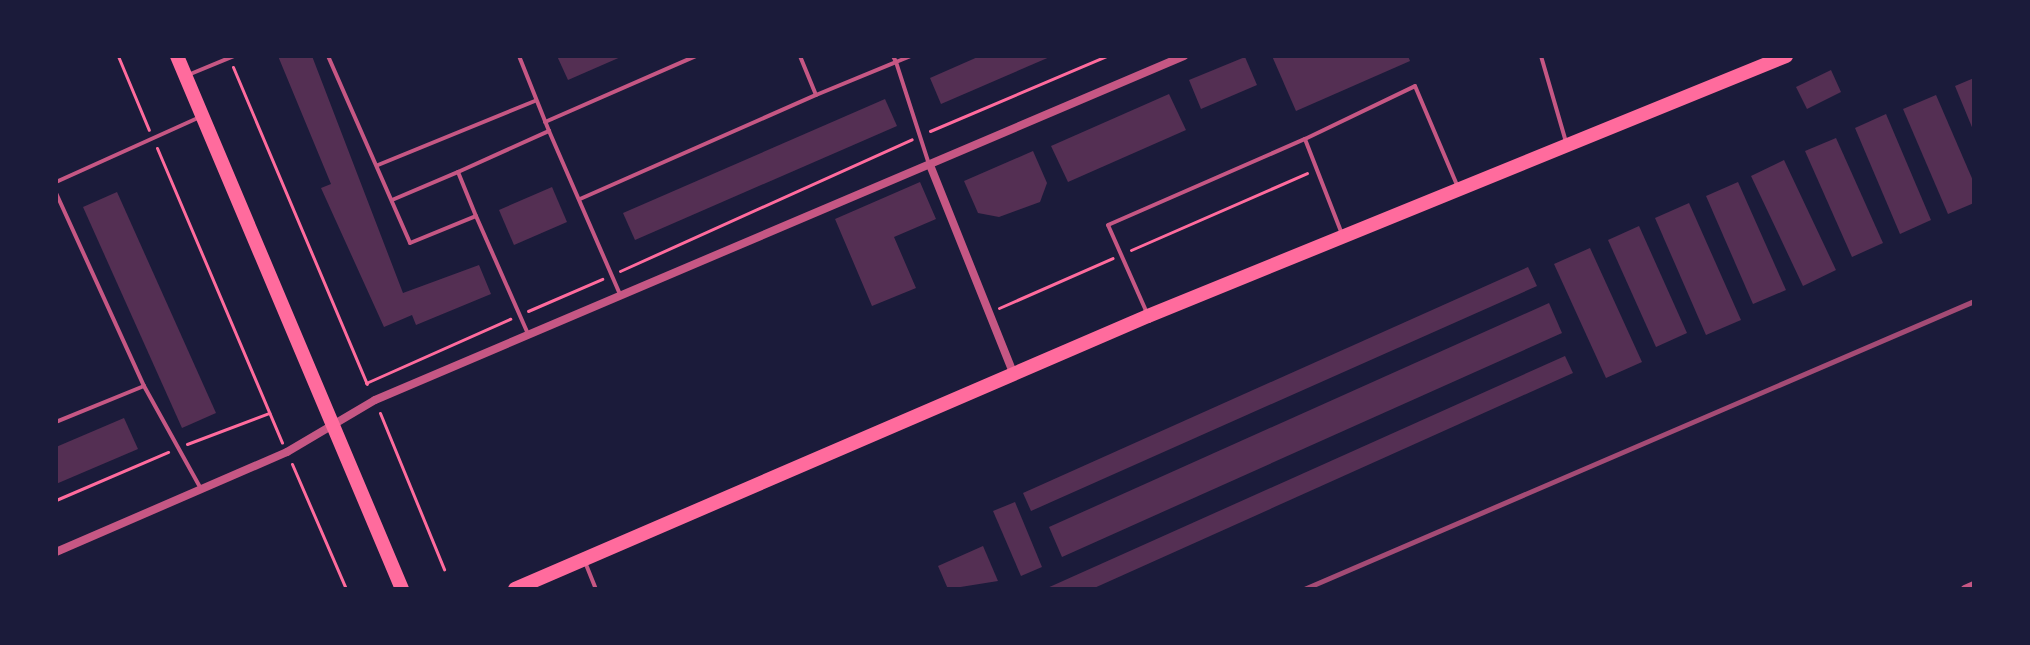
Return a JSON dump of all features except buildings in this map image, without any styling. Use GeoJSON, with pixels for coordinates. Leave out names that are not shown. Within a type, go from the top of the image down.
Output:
{"type":"FeatureCollection","features":[{"type":"Feature","properties":{"kind":"main road"},"geometry":{"type":"LineString","coordinates":[[177,56],[402,589]]}},
{"type":"Feature","properties":{"kind":"main road"},"geometry":{"type":"LineString","coordinates":[[515,589],[1342,234],[1786,56]]}},
{"type":"Feature","properties":{"kind":"street"},"geometry":{"type":"LineString","coordinates":[[56,552],[287,452],[375,400],[1184,56]]}},
{"type":"Feature","properties":{"kind":"street"},"geometry":{"type":"LineString","coordinates":[[930,165],[1014,375]]}},
{"type":"Feature","properties":{"kind":"street"},"geometry":{"type":"LineString","coordinates":[[1965,589],[1974,585]]}},
{"type":"Feature","properties":{"kind":"lane"},"geometry":{"type":"LineString","coordinates":[[328,56],[410,243],[476,216]]}},
{"type":"Feature","properties":{"kind":"lane"},"geometry":{"type":"LineString","coordinates":[[519,56],[535,101],[621,296]]}},
{"type":"Feature","properties":{"kind":"lane"},"geometry":{"type":"LineString","coordinates":[[545,122],[696,56]]}},
{"type":"Feature","properties":{"kind":"lane"},"geometry":{"type":"LineString","coordinates":[[800,56],[816,95]]}},
{"type":"Feature","properties":{"kind":"lane"},"geometry":{"type":"LineString","coordinates":[[893,56],[930,165]]}},
{"type":"Feature","properties":{"kind":"lane"},"geometry":{"type":"LineString","coordinates":[[580,199],[911,56]]}},
{"type":"Feature","properties":{"kind":"lane"},"geometry":{"type":"LineString","coordinates":[[1541,56],[1566,143]]}},
{"type":"Feature","properties":{"kind":"lane"},"geometry":{"type":"LineString","coordinates":[[185,76],[232,57]]}},
{"type":"Feature","properties":{"kind":"lane"},"geometry":{"type":"LineString","coordinates":[[1148,316],[1108,225],[1305,139],[1415,86],[1458,187]]}},
{"type":"Feature","properties":{"kind":"lane"},"geometry":{"type":"LineString","coordinates":[[378,165],[535,101]]}},
{"type":"Feature","properties":{"kind":"lane"},"geometry":{"type":"LineString","coordinates":[[56,182],[202,117]]}},
{"type":"Feature","properties":{"kind":"lane"},"geometry":{"type":"LineString","coordinates":[[392,200],[549,131]]}},
{"type":"Feature","properties":{"kind":"lane"},"geometry":{"type":"LineString","coordinates":[[1305,139],[1342,234]]}},
{"type":"Feature","properties":{"kind":"lane"},"geometry":{"type":"LineString","coordinates":[[458,172],[529,335]]}},
{"type":"Feature","properties":{"kind":"lane"},"geometry":{"type":"LineString","coordinates":[[56,193],[144,386],[181,446],[202,490]]}},
{"type":"Feature","properties":{"kind":"lane"},"geometry":{"type":"LineString","coordinates":[[56,422],[144,386]]}},
{"type":"Feature","properties":{"kind":"lane"},"geometry":{"type":"LineString","coordinates":[[584,560],[596,589]]}},
{"type":"Feature","properties":{"kind":"path"},"geometry":{"type":"LineString","coordinates":[[118,56],[346,589]]}},
{"type":"Feature","properties":{"kind":"path"},"geometry":{"type":"LineString","coordinates":[[366,383],[921,135],[1107,56]]}},
{"type":"Feature","properties":{"kind":"path"},"geometry":{"type":"LineString","coordinates":[[232,57],[444,569]]}},
{"type":"Feature","properties":{"kind":"path"},"geometry":{"type":"LineString","coordinates":[[988,312],[1317,169]]}},
{"type":"Feature","properties":{"kind":"path"},"geometry":{"type":"LineString","coordinates":[[56,500],[181,446],[269,413]]}},
{"type":"Feature","properties":{"kind":"railway"},"geometry":{"type":"LineString","coordinates":[[1304,589],[1974,301]]}}]}
